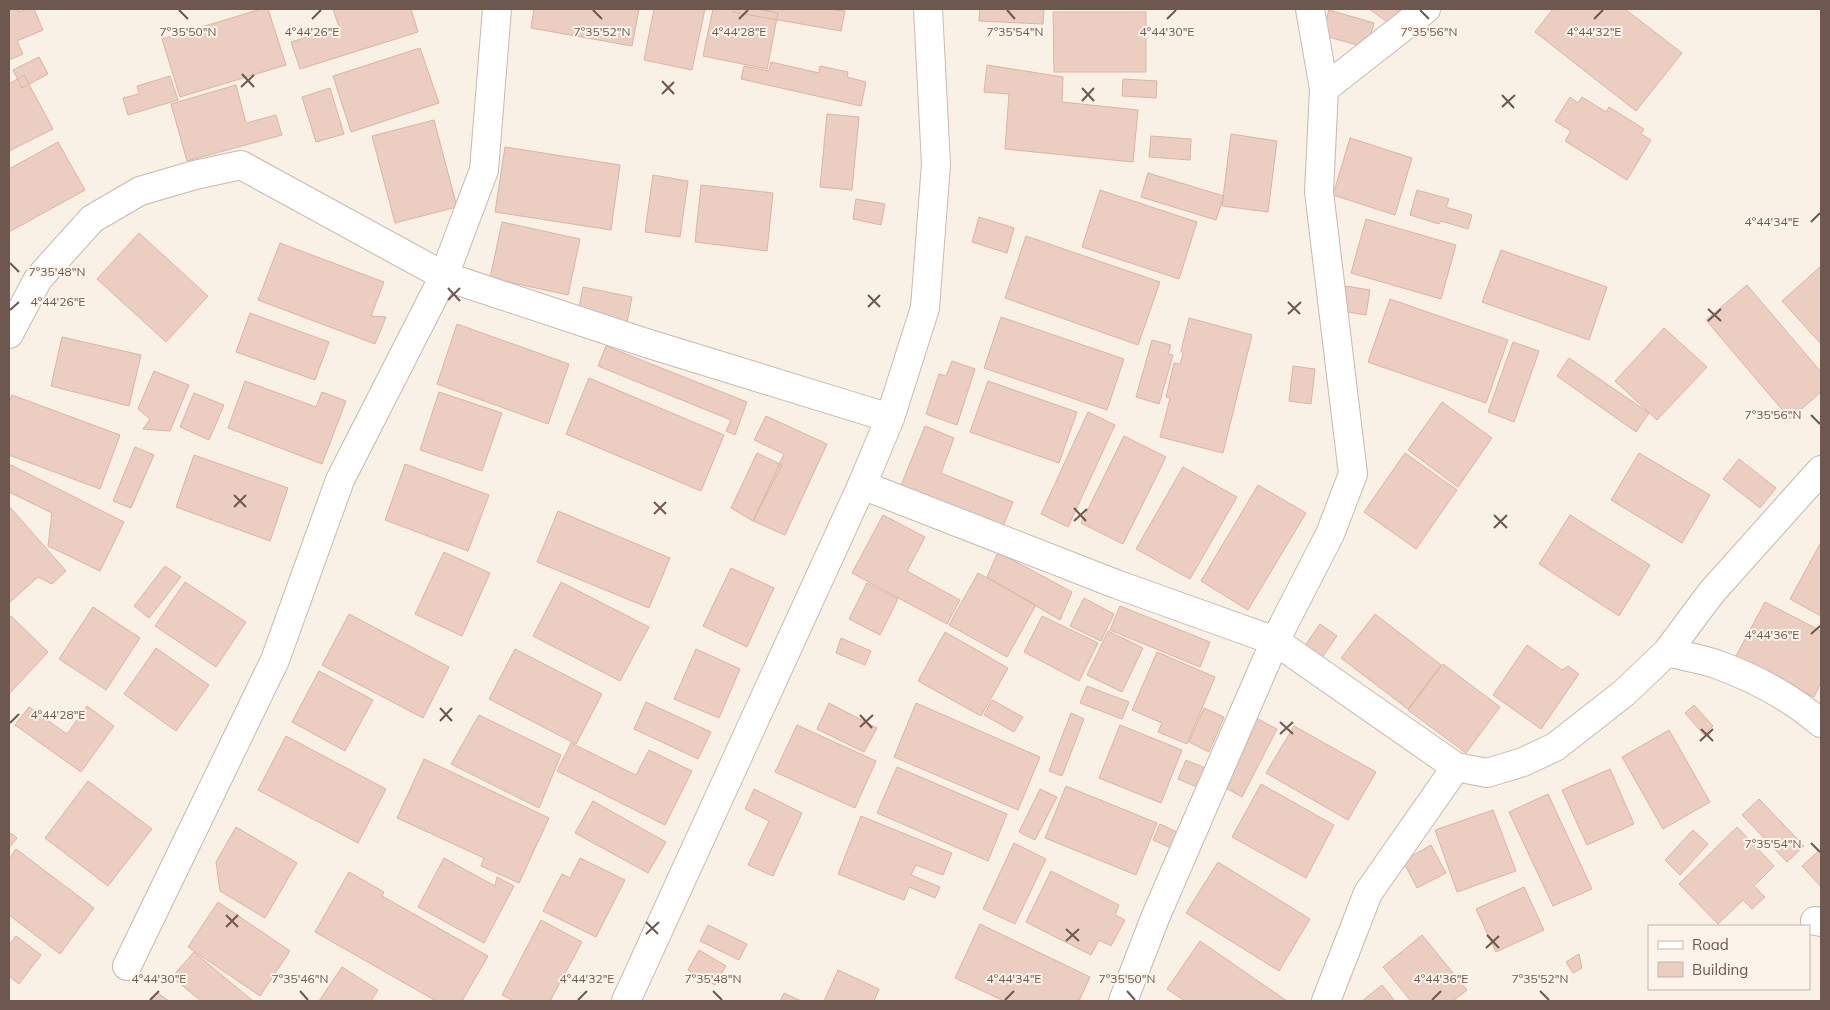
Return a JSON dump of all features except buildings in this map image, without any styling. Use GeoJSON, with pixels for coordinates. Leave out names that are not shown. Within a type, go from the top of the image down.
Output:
{"type":"FeatureCollection","features":[{"type":"Feature","properties":{"kind":"street"},"geometry":{"type":"LineString","coordinates":[[127,966],[275,660],[340,480],[444,276],[484,170],[497,9]]}},
{"type":"Feature","properties":{"kind":"street"},"geometry":{"type":"LineString","coordinates":[[626,1001],[862,485],[890,418],[925,308],[936,164],[928,9]]}},
{"type":"Feature","properties":{"kind":"street"},"geometry":{"type":"LineString","coordinates":[[1123,1001],[1155,918],[1275,641],[1330,534],[1353,474],[1319,192],[1324,89],[1310,9]]}},
{"type":"Feature","properties":{"kind":"street"},"geometry":{"type":"LineString","coordinates":[[1324,89],[1426,9]]}},
{"type":"Feature","properties":{"kind":"street"},"geometry":{"type":"LineString","coordinates":[[9,334],[38,279],[92,219],[140,191],[241,164],[444,276],[643,342],[890,418]]}},
{"type":"Feature","properties":{"kind":"street"},"geometry":{"type":"LineString","coordinates":[[862,485],[1116,584],[1275,641],[1456,766],[1487,773],[1522,762],[1555,747],[1624,693],[1667,652],[1711,593],[1821,470]]}},
{"type":"Feature","properties":{"kind":"street"},"geometry":{"type":"LineString","coordinates":[[1667,652],[1715,664],[1762,683],[1808,712],[1821,723]]}},
{"type":"Feature","properties":{"kind":"street"},"geometry":{"type":"LineString","coordinates":[[1326,1001],[1368,893],[1456,766]]}}]}
